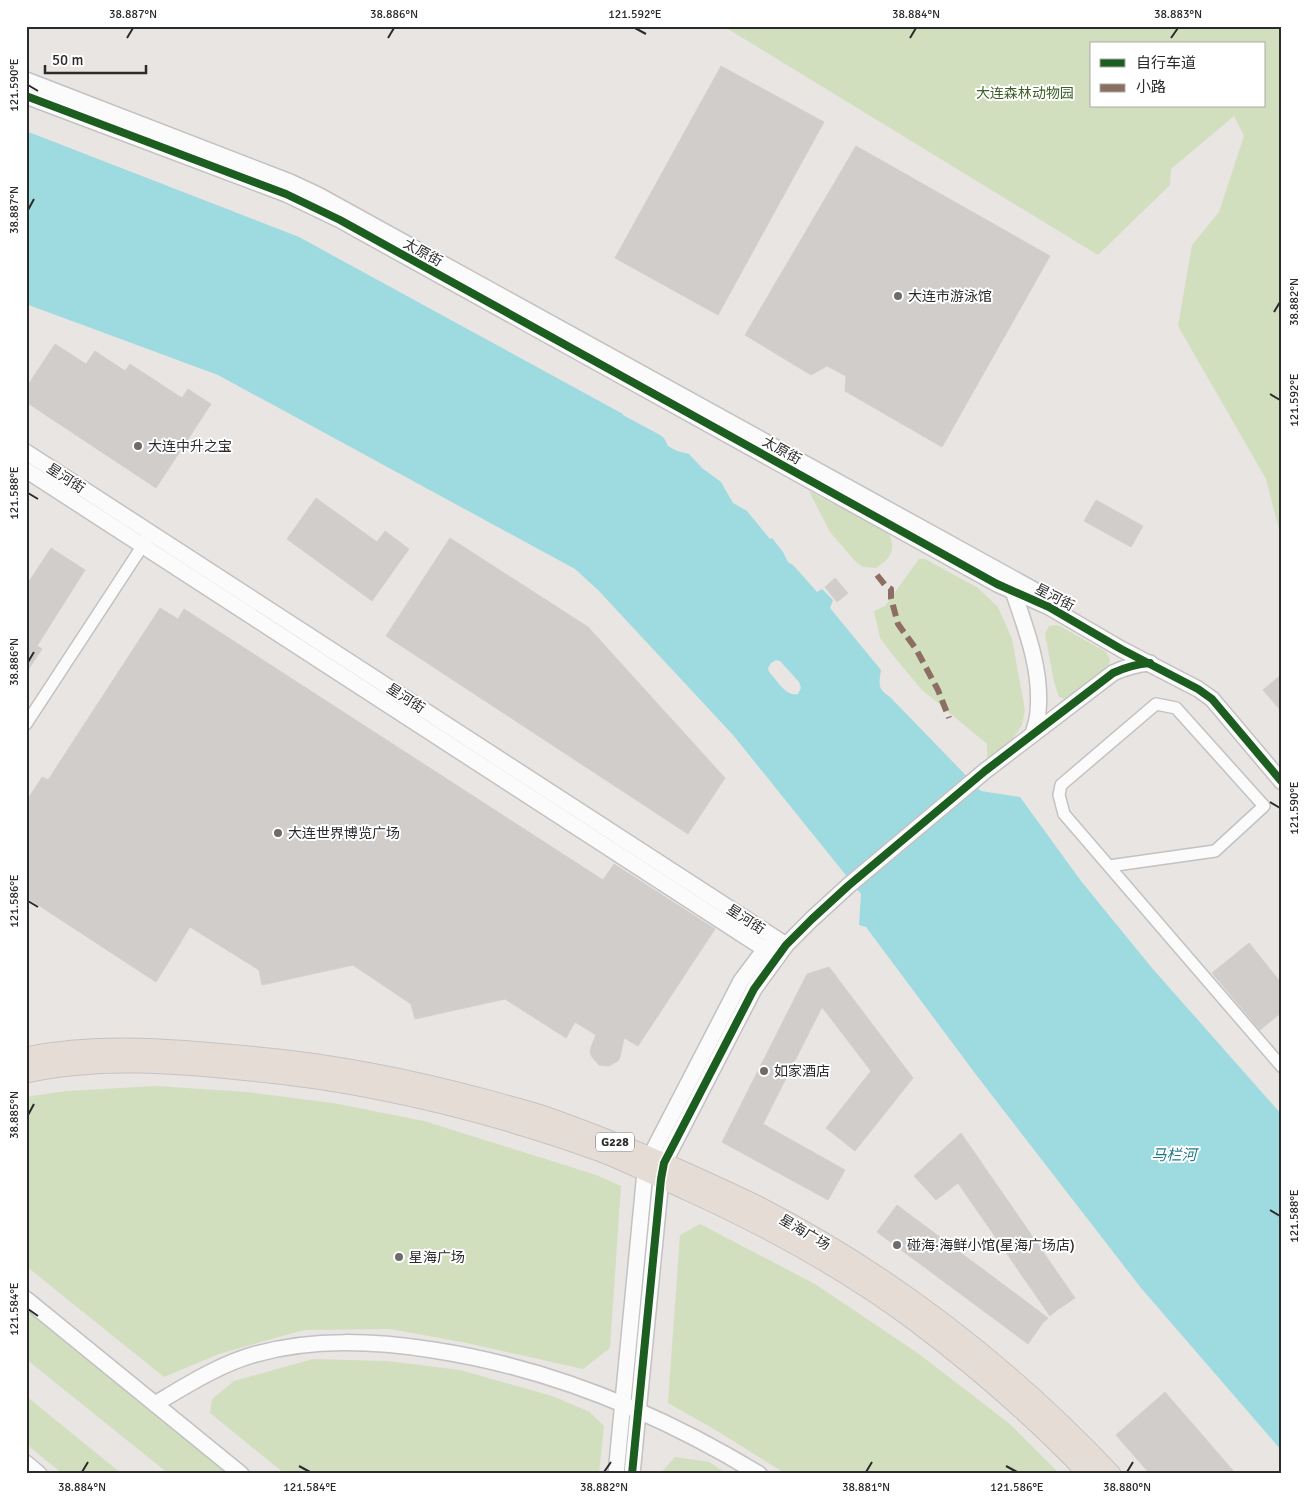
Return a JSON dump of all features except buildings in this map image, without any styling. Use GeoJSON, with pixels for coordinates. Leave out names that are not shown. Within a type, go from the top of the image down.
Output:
{"type":"FeatureCollection","features":[{"type":"Feature","properties":{"kind":"highway","name":"星海广场"},"geometry":{"type":"LineString","coordinates":[[26,1057],[88,1049],[131,1049],[215,1052],[300,1060],[381,1074],[462,1093],[542,1116],[620,1144],[655,1168],[793,1243],[891,1304],[991,1381],[1027,1413],[1088,1474]]}},
{"type":"Feature","properties":{"kind":"highway","name":"星海广场"},"geometry":{"type":"LineString","coordinates":[[26,1073],[48,1068],[90,1064],[132,1064],[208,1067],[301,1076],[380,1090],[460,1108],[538,1130],[614,1158],[724,1189],[843,1254],[924,1309],[1038,1401],[1110,1474]]}},
{"type":"Feature","properties":{"kind":"street","name":"太原街"},"geometry":{"type":"LineString","coordinates":[[26,80],[290,182],[318,195],[916,524]]}},
{"type":"Feature","properties":{"kind":"street","name":"太原街"},"geometry":{"type":"LineString","coordinates":[[26,96],[286,194],[320,210],[789,469]]}},
{"type":"Feature","properties":{"kind":"street","name":"星河街"},"geometry":{"type":"LineString","coordinates":[[26,452],[147,539],[776,950]]}},
{"type":"Feature","properties":{"kind":"street","name":"星河街"},"geometry":{"type":"LineString","coordinates":[[789,469],[997,584],[1016,586],[1203,682],[1229,703],[1282,767]]}},
{"type":"Feature","properties":{"kind":"street","name":"星河街"},"geometry":{"type":"LineString","coordinates":[[26,470],[147,539],[776,950]]}},
{"type":"Feature","properties":{"kind":"street","name":"星河街"},"geometry":{"type":"LineString","coordinates":[[916,524],[1049,607],[1198,689],[1212,699],[1282,782]]}},
{"type":"Feature","properties":{"kind":"street"},"geometry":{"type":"LineString","coordinates":[[26,724],[147,539]]}},
{"type":"Feature","properties":{"kind":"street"},"geometry":{"type":"LineString","coordinates":[[1016,586],[1039,689],[1038,713],[1033,734]]}},
{"type":"Feature","properties":{"kind":"street"},"geometry":{"type":"LineString","coordinates":[[616,1474],[623,1404],[655,1168],[776,950],[848,886],[985,771],[1033,734],[1114,673],[1126,667],[1150,663]]}},
{"type":"Feature","properties":{"kind":"street"},"geometry":{"type":"LineString","coordinates":[[1109,866],[1215,851],[1264,806],[1176,708],[1156,704],[1061,785],[1059,794],[1064,814],[1282,1067]]}},
{"type":"Feature","properties":{"kind":"street"},"geometry":{"type":"LineString","coordinates":[[632,1474],[655,1168]]}},
{"type":"Feature","properties":{"kind":"street"},"geometry":{"type":"LineString","coordinates":[[26,1299],[241,1474]]}},
{"type":"Feature","properties":{"kind":"street"},"geometry":{"type":"LineString","coordinates":[[155,1404],[204,1375],[256,1354],[309,1343],[358,1342],[408,1346],[503,1364],[587,1389],[638,1410],[717,1448],[759,1474]]}},
{"type":"Feature","properties":{"kind":"street"},"geometry":{"type":"LineString","coordinates":[[26,1463],[39,1474]]}},
{"type":"Feature","properties":{"kind":"green space","name":"大连森林动物园"},"geometry":{"type":"Polygon","coordinates":[[[723,26],[1282,26],[1282,541],[1266,479],[1178,326],[1192,245],[1219,212],[1244,136],[1234,116],[1171,169],[1170,185],[1098,255],[723,26]]]}},
{"type":"Feature","properties":{"kind":"green space"},"geometry":{"type":"Polygon","coordinates":[[[809,491],[889,533],[892,549],[889,557],[876,568],[863,567],[855,561],[830,532],[809,491]]]}},
{"type":"Feature","properties":{"kind":"green space"},"geometry":{"type":"Polygon","coordinates":[[[919,559],[925,559],[978,588],[998,607],[1012,639],[1025,710],[1022,725],[1010,743],[987,762],[987,744],[921,689],[880,638],[874,611],[885,606],[919,559]]]}},
{"type":"Feature","properties":{"kind":"green space"},"geometry":{"type":"Polygon","coordinates":[[[1058,625],[1106,652],[1110,660],[1108,669],[1067,700],[1059,697],[1054,682],[1045,634],[1049,626],[1058,625]]]}},
{"type":"Feature","properties":{"kind":"green space"},"geometry":{"type":"Polygon","coordinates":[[[156,1086],[247,1092],[333,1103],[424,1121],[596,1175],[621,1186],[610,1348],[583,1369],[467,1343],[390,1329],[304,1330],[219,1354],[164,1377],[26,1266],[26,1097],[66,1091],[156,1086]]]}},
{"type":"Feature","properties":{"kind":"green space"},"geometry":{"type":"Polygon","coordinates":[[[700,1224],[815,1284],[919,1354],[1010,1424],[1060,1474],[786,1474],[668,1403],[680,1235],[700,1224]]]}},
{"type":"Feature","properties":{"kind":"green space"},"geometry":{"type":"Polygon","coordinates":[[[26,1306],[234,1474],[169,1474],[26,1359],[26,1306]]]}},
{"type":"Feature","properties":{"kind":"green space"},"geometry":{"type":"Polygon","coordinates":[[[313,1359],[387,1361],[460,1370],[552,1396],[590,1412],[604,1426],[599,1474],[285,1474],[210,1413],[212,1399],[234,1381],[313,1359]]]}},
{"type":"Feature","properties":{"kind":"green space"},"geometry":{"type":"Polygon","coordinates":[[[26,1396],[122,1474],[63,1474],[26,1444],[26,1396]]]}},
{"type":"Feature","properties":{"kind":"green space"},"geometry":{"type":"Polygon","coordinates":[[[675,1457],[709,1462],[727,1474],[660,1474],[675,1457]]]}},
{"type":"Feature","properties":{"kind":"water","name":"马栏河"},"geometry":{"type":"Polygon","coordinates":[[[26,131],[299,237],[660,435],[668,446],[689,454],[702,468],[721,482],[733,503],[747,511],[770,539],[772,538],[788,562],[793,565],[817,592],[822,589],[833,600],[830,608],[881,670],[881,689],[981,791],[1020,797],[1081,881],[1152,968],[1282,1115],[1282,1451],[1141,1288],[977,1076],[866,927],[859,925],[861,894],[733,735],[598,590],[575,569],[218,375],[26,304],[26,131]],[[776,660],[771,663],[768,668],[769,672],[782,687],[790,693],[798,694],[801,688],[799,682],[780,661],[776,660]]]}},
{"type":"Feature","properties":{"kind":"marked path"},"geometry":{"type":"LineString","coordinates":[[877,575],[891,589],[891,598],[898,624],[916,649],[938,690],[949,718]]}},
{"type":"Feature","properties":{"kind":"cycle path"},"geometry":{"type":"LineString","coordinates":[[26,96],[286,194],[340,220],[997,584],[1049,607],[1121,649],[1198,689],[1212,699],[1282,782]]}},
{"type":"Feature","properties":{"kind":"cycle path"},"geometry":{"type":"LineString","coordinates":[[632,1474],[664,1163],[754,989],[786,945],[812,919],[848,886],[985,771],[1113,673],[1131,666],[1150,663]]}},
{"type":"Feature","properties":{"kind":"place","name":"大连市游泳馆"},"geometry":{"type":"Point","coordinates":[898,296]}},
{"type":"Feature","properties":{"kind":"place","name":"大连中升之宝"},"geometry":{"type":"Point","coordinates":[138,446]}},
{"type":"Feature","properties":{"kind":"place","name":"大连世界博览广场"},"geometry":{"type":"Point","coordinates":[278,833]}},
{"type":"Feature","properties":{"kind":"place","name":"如家酒店"},"geometry":{"type":"Point","coordinates":[764,1071]}},
{"type":"Feature","properties":{"kind":"place","name":"碰海·海鲜小馆(星海广场店)"},"geometry":{"type":"Point","coordinates":[897,1245]}},
{"type":"Feature","properties":{"kind":"place","name":"星海广场"},"geometry":{"type":"Point","coordinates":[399,1257]}}]}
